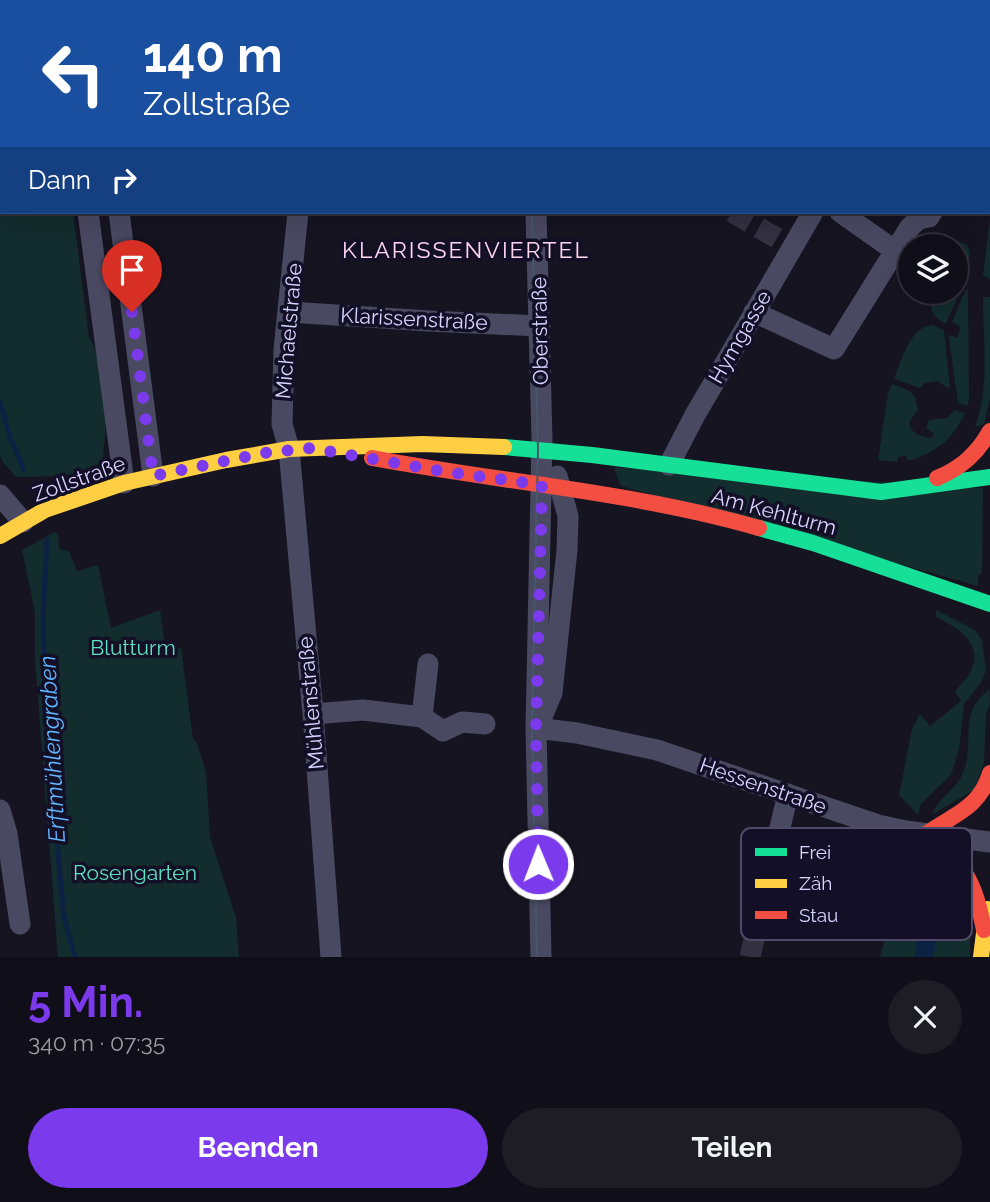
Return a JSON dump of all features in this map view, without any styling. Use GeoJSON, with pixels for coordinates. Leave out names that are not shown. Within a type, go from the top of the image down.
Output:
{"type":"FeatureCollection","features":[{"type":"Feature","properties":{"kind":"main road","name":"Am Kehlturm"},"geometry":{"type":"LineString","coordinates":[[906,489],[942,477],[958,468],[981,447],[990,431]]}},
{"type":"Feature","properties":{"kind":"main road","name":"Zollstraße"},"geometry":{"type":"LineString","coordinates":[[0,536],[71,500],[124,483],[289,449],[422,444],[542,449]]}},
{"type":"Feature","properties":{"kind":"main road","name":"Zollstraße"},"geometry":{"type":"LineString","coordinates":[[316,448],[447,472],[552,486]]}},
{"type":"Feature","properties":{"kind":"main road","name":"Am Kehlturm"},"geometry":{"type":"LineString","coordinates":[[542,449],[870,492],[990,477]]}},
{"type":"Feature","properties":{"kind":"main road","name":"Am Kehlturm"},"geometry":{"type":"LineString","coordinates":[[552,486],[609,494],[753,526],[813,543],[990,604]]}},
{"type":"Feature","properties":{"kind":"main road"},"geometry":{"type":"LineString","coordinates":[[934,828],[973,806],[987,788],[990,773]]}},
{"type":"Feature","properties":{"kind":"main road"},"geometry":{"type":"LineString","coordinates":[[972,878],[985,930]]}},
{"type":"Feature","properties":{"kind":"main road"},"geometry":{"type":"LineString","coordinates":[[981,957],[989,885]]}},
{"type":"Feature","properties":{"kind":"street"},"geometry":{"type":"LineString","coordinates":[[88,214],[124,483]]}},
{"type":"Feature","properties":{"kind":"street"},"geometry":{"type":"LineString","coordinates":[[119,214],[153,476]]}},
{"type":"Feature","properties":{"kind":"street","name":"Michaelstraße"},"geometry":{"type":"LineString","coordinates":[[289,449],[282,424],[284,350],[298,214]]}},
{"type":"Feature","properties":{"kind":"street","name":"Oberstraße"},"geometry":{"type":"LineString","coordinates":[[537,214],[542,449],[552,486],[536,728],[541,957]]}},
{"type":"Feature","properties":{"kind":"street","name":"Hymgasse"},"geometry":{"type":"LineString","coordinates":[[669,465],[754,312],[785,244],[811,214]]}},
{"type":"Feature","properties":{"kind":"street"},"geometry":{"type":"LineString","coordinates":[[843,214],[894,250]]}},
{"type":"Feature","properties":{"kind":"street"},"geometry":{"type":"LineString","coordinates":[[754,312],[834,349],[910,227],[931,214]]}},
{"type":"Feature","properties":{"kind":"street","name":"Klarissenstraße"},"geometry":{"type":"LineString","coordinates":[[289,312],[540,326]]}},
{"type":"Feature","properties":{"kind":"street","name":"Mühlenstraße"},"geometry":{"type":"LineString","coordinates":[[289,449],[331,957]]}},
{"type":"Feature","properties":{"kind":"street"},"geometry":{"type":"LineString","coordinates":[[0,495],[23,522]]}},
{"type":"Feature","properties":{"kind":"street"},"geometry":{"type":"LineString","coordinates":[[422,717],[428,664]]}},
{"type":"Feature","properties":{"kind":"street"},"geometry":{"type":"LineString","coordinates":[[313,714],[363,710],[422,717],[443,730],[462,722],[485,724]]}},
{"type":"Feature","properties":{"kind":"street","name":"Hessenstraße"},"geometry":{"type":"LineString","coordinates":[[536,728],[577,733],[657,750],[878,825],[894,828]]}},
{"type":"Feature","properties":{"kind":"street"},"geometry":{"type":"LineString","coordinates":[[780,828],[788,794]]}},
{"type":"Feature","properties":{"kind":"street"},"geometry":{"type":"LineString","coordinates":[[0,810],[7,834],[20,924]]}},
{"type":"Feature","properties":{"kind":"street","name":"Hessenstraße"},"geometry":{"type":"LineString","coordinates":[[972,840],[990,842]]}},
{"type":"Feature","properties":{"kind":"green space"},"geometry":{"type":"Polygon","coordinates":[[[0,214],[73,214],[89,337],[101,367],[106,400],[102,466],[63,476],[16,477],[0,455],[0,214]]]}},
{"type":"Feature","properties":{"kind":"green space"},"geometry":{"type":"Polygon","coordinates":[[[990,219],[990,280],[983,275],[990,219]]]}},
{"type":"Feature","properties":{"kind":"green space"},"geometry":{"type":"Polygon","coordinates":[[[968,247],[970,252],[968,281],[968,247]]]}},
{"type":"Feature","properties":{"kind":"green space"},"geometry":{"type":"Polygon","coordinates":[[[968,289],[969,400],[967,406],[958,403],[949,335],[957,338],[961,327],[952,322],[960,304],[968,304],[968,289]]]}},
{"type":"Feature","properties":{"kind":"green space"},"geometry":{"type":"Polygon","coordinates":[[[983,297],[990,297],[990,398],[984,424],[975,427],[984,380],[983,297]]]}},
{"type":"Feature","properties":{"kind":"green space"},"geometry":{"type":"Polygon","coordinates":[[[932,304],[955,304],[946,324],[932,311],[932,304]]]}},
{"type":"Feature","properties":{"kind":"green space"},"geometry":{"type":"Polygon","coordinates":[[[933,325],[944,330],[950,389],[937,381],[925,383],[920,388],[894,379],[912,338],[925,327],[933,325]]]}},
{"type":"Feature","properties":{"kind":"green space"},"geometry":{"type":"Polygon","coordinates":[[[892,384],[907,390],[915,398],[918,410],[909,422],[914,432],[931,438],[934,434],[926,428],[929,420],[947,418],[955,410],[965,413],[956,430],[935,450],[917,458],[907,461],[906,456],[898,457],[897,462],[878,460],[888,394],[892,384]]]}},
{"type":"Feature","properties":{"kind":"green space"},"geometry":{"type":"Polygon","coordinates":[[[613,467],[983,488],[982,572],[978,576],[978,586],[621,486],[613,467]]]}},
{"type":"Feature","properties":{"kind":"green space","name":"Rosengarten"},"geometry":{"type":"Polygon","coordinates":[[[55,532],[59,537],[58,545],[61,550],[69,551],[77,571],[98,565],[111,628],[160,610],[166,651],[181,648],[193,739],[197,743],[206,772],[210,837],[236,918],[239,957],[58,957],[35,660],[35,612],[22,550],[55,532]]]}},
{"type":"Feature","properties":{"kind":"green space"},"geometry":{"type":"Polygon","coordinates":[[[936,610],[975,630],[982,640],[986,670],[982,681],[964,704],[959,749],[951,775],[920,805],[918,815],[899,795],[912,729],[920,714],[930,726],[961,701],[955,691],[966,679],[974,657],[968,639],[936,617],[936,610]]]}},
{"type":"Feature","properties":{"kind":"green space"},"geometry":{"type":"Polygon","coordinates":[[[989,689],[984,763],[974,790],[933,814],[962,775],[967,758],[971,714],[976,703],[989,689]]]}},
{"type":"Feature","properties":{"kind":"green space"},"geometry":{"type":"Polygon","coordinates":[[[884,940],[921,940],[918,957],[880,957],[884,940]]]}},
{"type":"Feature","properties":{"kind":"green space"},"geometry":{"type":"Polygon","coordinates":[[[932,940],[970,940],[970,957],[929,957],[932,940]]]}},
{"type":"Feature","properties":{"kind":"waterway","name":"Erftmühlengraben"},"geometry":{"type":"LineString","coordinates":[[0,402],[10,437],[24,470]]}},
{"type":"Feature","properties":{"kind":"waterway","name":"Erftmühlengraben"},"geometry":{"type":"LineString","coordinates":[[47,539],[43,617],[46,720],[64,917],[75,957]]}},
{"type":"Feature","properties":{"kind":"waterway"},"geometry":{"type":"LineString","coordinates":[[924,957],[927,940]]}},
{"type":"Feature","properties":{"kind":"tunnel"},"geometry":{"type":"LineString","coordinates":[[735,214],[780,240]]}},
{"type":"Feature","properties":{"kind":"tunnel"},"geometry":{"type":"LineString","coordinates":[[750,957],[754,940]]}},
{"type":"Feature","properties":{"kind":"tram line"},"geometry":{"type":"LineString","coordinates":[[532,214],[538,449],[532,728],[537,957]]}},
{"type":"Feature","properties":{"kind":"traffic: fast"},"geometry":{"type":"LineString","coordinates":[[504,447],[592,455],[881,492],[990,477]]}},
{"type":"Feature","properties":{"kind":"traffic: fast"},"geometry":{"type":"LineString","coordinates":[[759,528],[813,543],[990,604]]}},
{"type":"Feature","properties":{"kind":"traffic: slow"},"geometry":{"type":"LineString","coordinates":[[0,536],[45,510],[124,483],[226,460],[289,449],[422,444],[504,447]]}},
{"type":"Feature","properties":{"kind":"traffic: slow"},"geometry":{"type":"LineString","coordinates":[[981,957],[987,909]]}},
{"type":"Feature","properties":{"kind":"traffic: jam"},"geometry":{"type":"LineString","coordinates":[[937,478],[968,459],[990,431]]}},
{"type":"Feature","properties":{"kind":"traffic: jam"},"geometry":{"type":"LineString","coordinates":[[372,458],[615,496],[759,528]]}},
{"type":"Feature","properties":{"kind":"traffic: jam"},"geometry":{"type":"LineString","coordinates":[[935,828],[972,803],[990,773]]}},
{"type":"Feature","properties":{"kind":"traffic: jam"},"geometry":{"type":"LineString","coordinates":[[972,886],[984,930]]}},
{"type":"Feature","properties":{"kind":"district","name":"KLARISSENVIERTEL"},"geometry":{"type":"Point","coordinates":[466,250]}},
{"type":"Feature","properties":{"kind":"route"},"geometry":{"type":"LineString","coordinates":[[132,312],[153,476],[264,453],[316,448],[447,472],[542,485],[536,728],[538,864]]}},
{"type":"Feature","properties":{"kind":"park label","name":"Blutturm"},"geometry":{"type":"Point","coordinates":[133,648]}}]}
